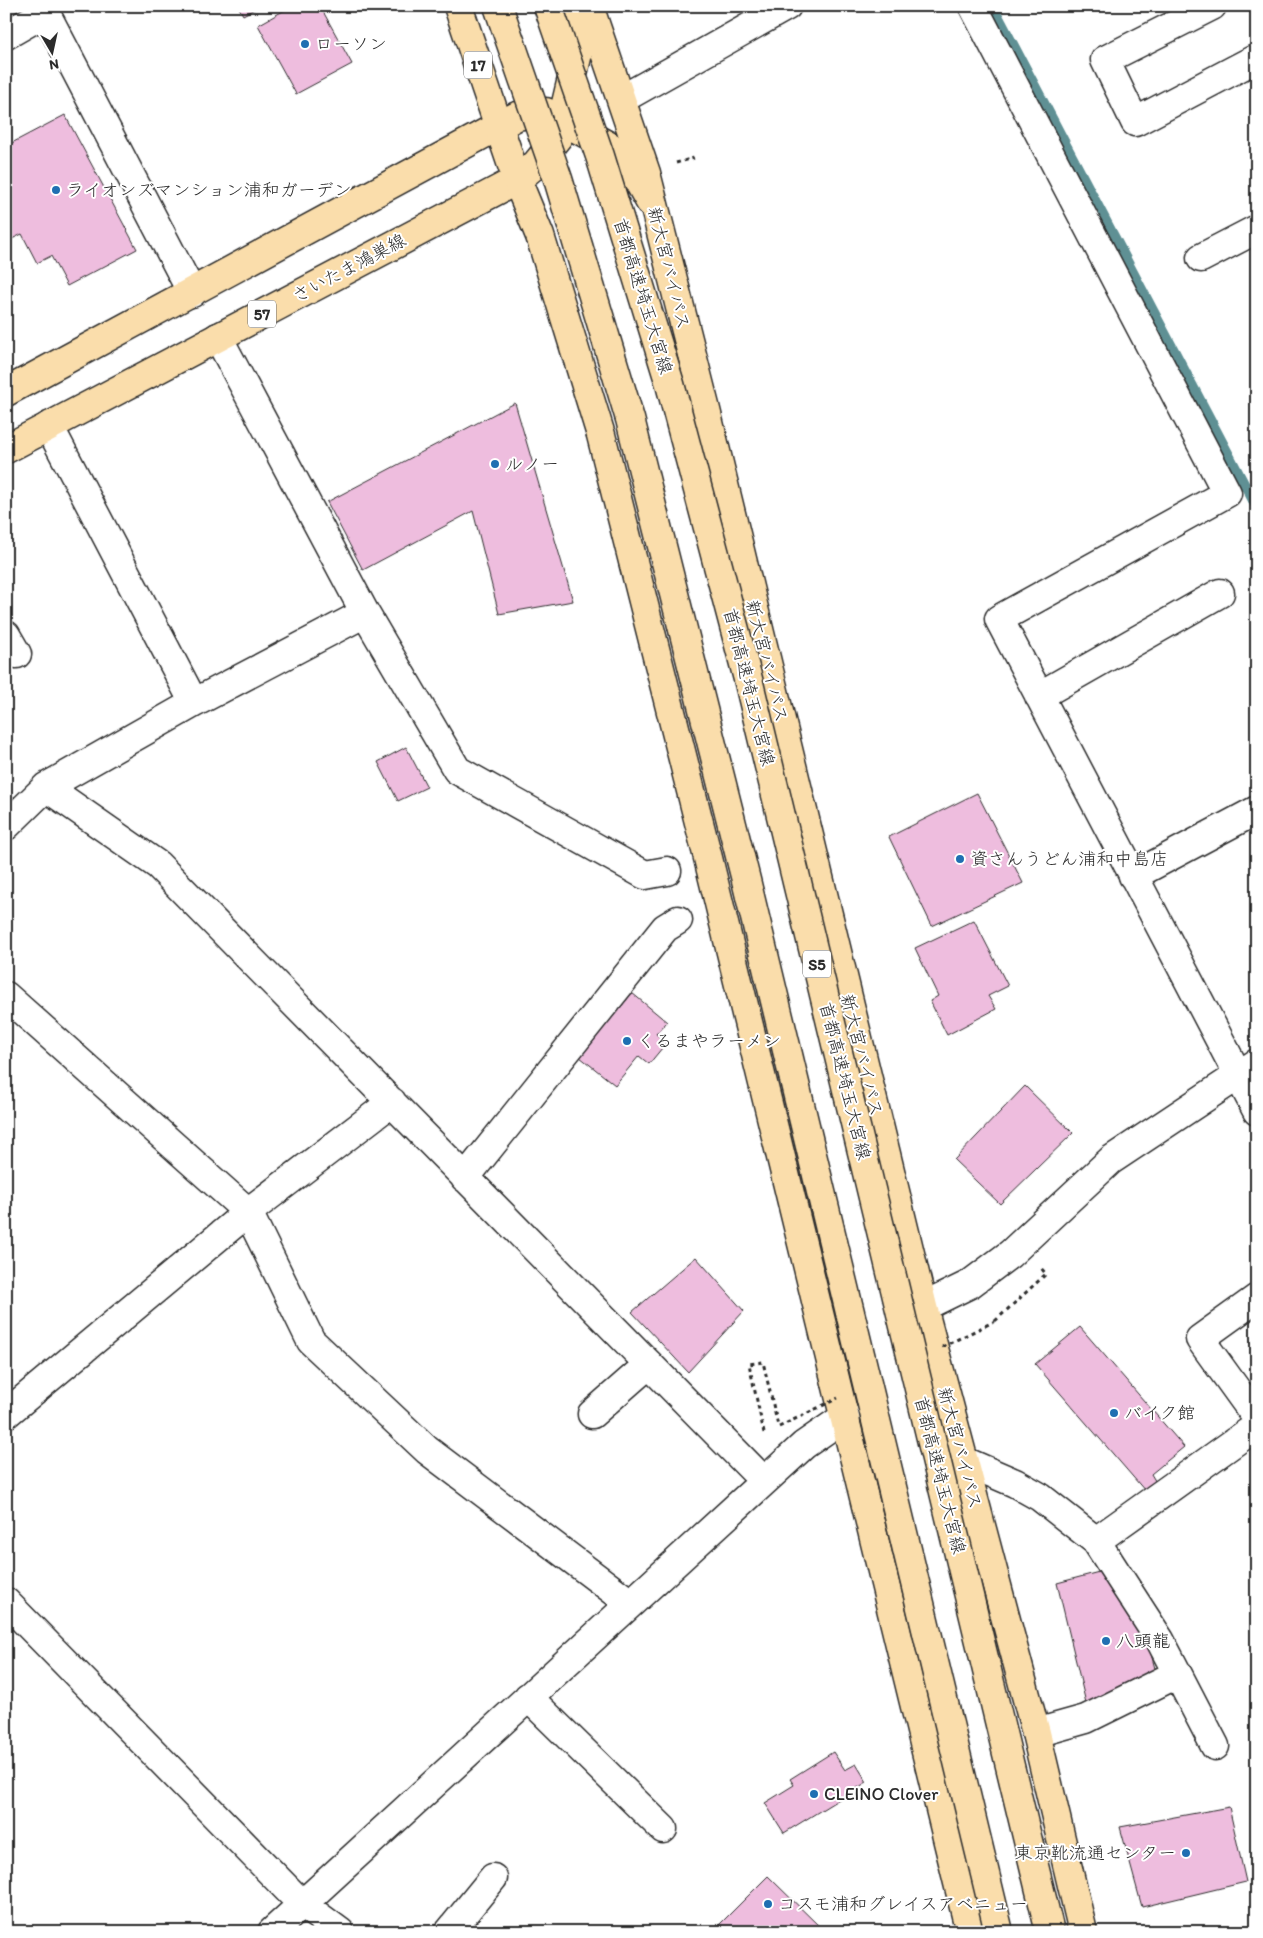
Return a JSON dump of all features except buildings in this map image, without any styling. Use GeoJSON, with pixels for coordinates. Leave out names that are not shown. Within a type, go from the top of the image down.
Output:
{"type":"FeatureCollection","features":[{"type":"Feature","properties":{"kind":"main road","name":"17"},"geometry":{"type":"LineString","coordinates":[[458,6],[517,180],[540,236],[601,435],[846,1416],[970,1932]]}},
{"type":"Feature","properties":{"kind":"main road"},"geometry":{"type":"LineString","coordinates":[[498,6],[558,179],[630,419],[751,899],[999,1932]]}},
{"type":"Feature","properties":{"kind":"main road","name":"首都高速埼玉大宮線"},"geometry":{"type":"LineString","coordinates":[[548,6],[600,156],[670,384],[741,654],[1050,1932]]}},
{"type":"Feature","properties":{"kind":"main road","name":"さいたま鴻巣線"},"geometry":{"type":"LineString","coordinates":[[6,449],[517,180],[536,164],[558,137],[564,120],[578,53],[577,6]]}},
{"type":"Feature","properties":{"kind":"main road","name":"新大宮バイパス"},"geometry":{"type":"LineString","coordinates":[[589,6],[622,98],[646,173],[705,406],[923,1307],[962,1460],[1036,1733],[1083,1932]]}},
{"type":"Feature","properties":{"kind":"main road"},"geometry":{"type":"LineString","coordinates":[[6,392],[192,293],[499,124],[517,116],[546,112],[564,120],[609,146],[635,175],[654,210]]}},
{"type":"Feature","properties":{"kind":"street"},"geometry":{"type":"LineString","coordinates":[[622,98],[787,6]]}},
{"type":"Feature","properties":{"kind":"street"},"geometry":{"type":"LineString","coordinates":[[974,6],[1227,493],[999,619],[1133,876],[1247,1070],[1257,1111]]}},
{"type":"Feature","properties":{"kind":"street"},"geometry":{"type":"LineString","coordinates":[[1212,6],[1105,60],[1135,122],[1257,58]]}},
{"type":"Feature","properties":{"kind":"street"},"geometry":{"type":"LineString","coordinates":[[6,35],[44,9],[192,293]]}},
{"type":"Feature","properties":{"kind":"street"},"geometry":{"type":"LineString","coordinates":[[1201,258],[1257,229]]}},
{"type":"Feature","properties":{"kind":"street"},"geometry":{"type":"LineString","coordinates":[[218,337],[365,613],[457,770],[645,875],[667,871]]}},
{"type":"Feature","properties":{"kind":"street"},"geometry":{"type":"LineString","coordinates":[[49,426],[194,703]]}},
{"type":"Feature","properties":{"kind":"street"},"geometry":{"type":"LineString","coordinates":[[1039,696],[1220,593]]}},
{"type":"Feature","properties":{"kind":"street"},"geometry":{"type":"LineString","coordinates":[[6,826],[46,786],[194,703],[365,613]]}},
{"type":"Feature","properties":{"kind":"street"},"geometry":{"type":"LineString","coordinates":[[46,786],[158,865],[764,1481]]}},
{"type":"Feature","properties":{"kind":"street"},"geometry":{"type":"LineString","coordinates":[[1133,876],[1257,810]]}},
{"type":"Feature","properties":{"kind":"street"},"geometry":{"type":"LineString","coordinates":[[465,1178],[665,928],[678,920]]}},
{"type":"Feature","properties":{"kind":"street"},"geometry":{"type":"LineString","coordinates":[[6,996],[248,1212],[312,1341],[427,1450],[630,1604]]}},
{"type":"Feature","properties":{"kind":"street"},"geometry":{"type":"LineString","coordinates":[[923,1307],[978,1278],[1010,1254],[1111,1160],[1247,1070]]}},
{"type":"Feature","properties":{"kind":"street"},"geometry":{"type":"LineString","coordinates":[[6,1414],[248,1212],[392,1102]]}},
{"type":"Feature","properties":{"kind":"street"},"geometry":{"type":"LineString","coordinates":[[1257,1298],[1200,1338],[1257,1418]]}},
{"type":"Feature","properties":{"kind":"street"},"geometry":{"type":"LineString","coordinates":[[592,1414],[648,1364]]}},
{"type":"Feature","properties":{"kind":"street"},"geometry":{"type":"LineString","coordinates":[[272,1932],[804,1445],[846,1416]]}},
{"type":"Feature","properties":{"kind":"street"},"geometry":{"type":"LineString","coordinates":[[1096,1542],[1257,1426]]}},
{"type":"Feature","properties":{"kind":"street"},"geometry":{"type":"LineString","coordinates":[[962,1460],[1015,1483],[1040,1497],[1096,1542],[1160,1640],[1215,1746]]}},
{"type":"Feature","properties":{"kind":"street"},"geometry":{"type":"LineString","coordinates":[[6,1602],[302,1904],[340,1932]]}},
{"type":"Feature","properties":{"kind":"street"},"geometry":{"type":"LineString","coordinates":[[1036,1733],[1086,1719],[1177,1674]]}},
{"type":"Feature","properties":{"kind":"street"},"geometry":{"type":"LineString","coordinates":[[528,1697],[663,1829]]}},
{"type":"Feature","properties":{"kind":"street"},"geometry":{"type":"LineString","coordinates":[[449,1932],[493,1878]]}},
{"type":"Feature","properties":{"kind":"path"},"geometry":{"type":"LineString","coordinates":[[763,1430],[749,1364],[763,1362],[778,1427]]}},
{"type":"Feature","properties":{"kind":"waterway"},"geometry":{"type":"LineString","coordinates":[[993,6],[1257,508]]}},
{"type":"Feature","properties":{"kind":"place","name":"ローソン"},"geometry":{"type":"Point","coordinates":[305,44]}},
{"type":"Feature","properties":{"kind":"place","name":"ライオンズマンション浦和ガーデン"},"geometry":{"type":"Point","coordinates":[56,190]}},
{"type":"Feature","properties":{"kind":"place","name":"ルノー"},"geometry":{"type":"Point","coordinates":[495,464]}},
{"type":"Feature","properties":{"kind":"place","name":"資さんうどん浦和中島店"},"geometry":{"type":"Point","coordinates":[960,859]}},
{"type":"Feature","properties":{"kind":"place","name":"くるまやラーメン"},"geometry":{"type":"Point","coordinates":[627,1041]}},
{"type":"Feature","properties":{"kind":"place","name":"バイク館"},"geometry":{"type":"Point","coordinates":[1114,1413]}},
{"type":"Feature","properties":{"kind":"place","name":"八頭龍"},"geometry":{"type":"Point","coordinates":[1106,1641]}},
{"type":"Feature","properties":{"kind":"place","name":"CLEINO Clover"},"geometry":{"type":"Point","coordinates":[814,1794]}},
{"type":"Feature","properties":{"kind":"place","name":"東京靴流通センター"},"geometry":{"type":"Point","coordinates":[1186,1853]}},
{"type":"Feature","properties":{"kind":"place","name":"コスモ浦和グレイスアベニュー"},"geometry":{"type":"Point","coordinates":[768,1904]}}]}
